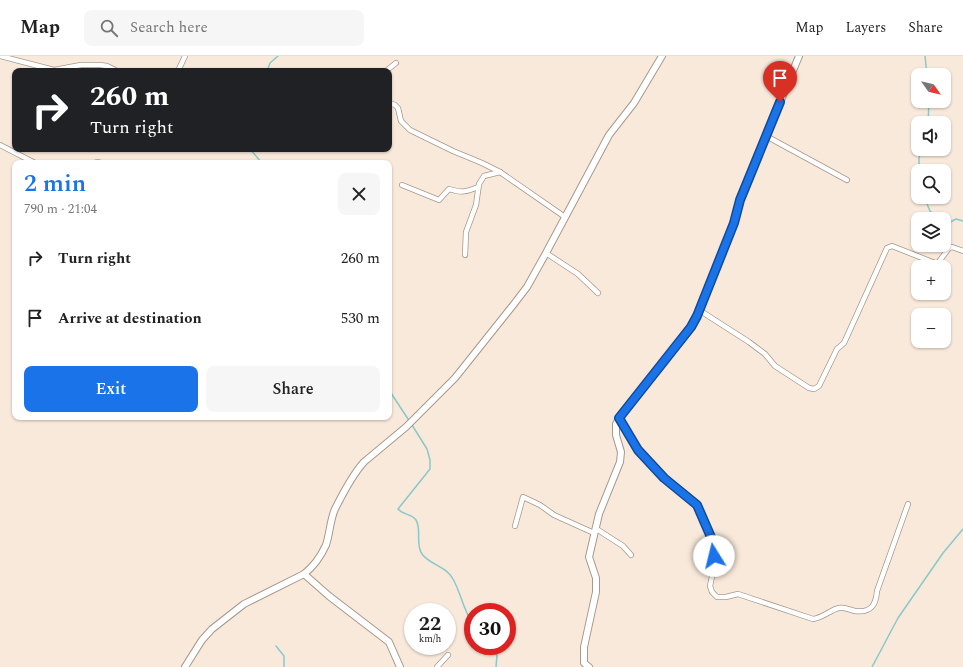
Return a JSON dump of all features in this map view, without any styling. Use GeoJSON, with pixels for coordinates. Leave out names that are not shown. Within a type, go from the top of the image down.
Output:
{"type":"FeatureCollection","features":[{"type":"Feature","properties":{"kind":"street"},"geometry":{"type":"LineString","coordinates":[[0,56],[46,68]]}},
{"type":"Feature","properties":{"kind":"street"},"geometry":{"type":"LineString","coordinates":[[179,68],[185,56]]}},
{"type":"Feature","properties":{"kind":"street"},"geometry":{"type":"LineString","coordinates":[[186,667],[202,640],[212,629],[244,604],[310,570],[326,544],[335,509],[358,468],[406,428],[455,378],[526,287],[610,135],[634,104],[662,56]]}},
{"type":"Feature","properties":{"kind":"street"},"geometry":{"type":"LineString","coordinates":[[589,667],[584,663],[584,647],[596,592],[596,578],[589,557],[599,514],[620,462],[621,452],[616,435],[616,424],[619,418],[691,327],[734,223],[739,203],[798,56]]}},
{"type":"Feature","properties":{"kind":"street"},"geometry":{"type":"LineString","coordinates":[[390,68],[396,63]]}},
{"type":"Feature","properties":{"kind":"street"},"geometry":{"type":"LineString","coordinates":[[65,68],[81,65],[100,65],[111,68]]}},
{"type":"Feature","properties":{"kind":"street"},"geometry":{"type":"LineString","coordinates":[[392,104],[395,104],[398,108],[402,121],[410,130],[500,172],[565,217]]}},
{"type":"Feature","properties":{"kind":"street"},"geometry":{"type":"LineString","coordinates":[[766,136],[847,180]]}},
{"type":"Feature","properties":{"kind":"street"},"geometry":{"type":"LineString","coordinates":[[0,145],[12,151]]}},
{"type":"Feature","properties":{"kind":"street"},"geometry":{"type":"LineString","coordinates":[[14,152],[30,160]]}},
{"type":"Feature","properties":{"kind":"street"},"geometry":{"type":"LineString","coordinates":[[465,255],[466,232],[476,205],[479,184],[484,176],[500,172]]}},
{"type":"Feature","properties":{"kind":"street"},"geometry":{"type":"LineString","coordinates":[[402,185],[439,200],[449,189],[457,192],[464,192],[478,187]]}},
{"type":"Feature","properties":{"kind":"street"},"geometry":{"type":"LineString","coordinates":[[699,310],[749,342],[765,354],[775,366],[809,388],[814,389],[819,386],[837,349],[844,343],[887,248],[892,246],[935,264],[938,263],[949,248],[952,247],[963,251]]}},
{"type":"Feature","properties":{"kind":"street"},"geometry":{"type":"LineString","coordinates":[[546,253],[578,274],[598,293]]}},
{"type":"Feature","properties":{"kind":"street"},"geometry":{"type":"LineString","coordinates":[[619,418],[638,450],[664,478],[697,505],[714,544],[714,567],[710,586],[712,592],[717,597],[726,597],[738,594],[813,619],[819,618],[839,608],[857,611],[873,607],[876,601],[877,591],[908,504]]}},
{"type":"Feature","properties":{"kind":"street"},"geometry":{"type":"LineString","coordinates":[[515,526],[523,498],[540,505],[554,515],[595,531],[624,546],[632,555]]}},
{"type":"Feature","properties":{"kind":"street"},"geometry":{"type":"LineString","coordinates":[[304,574],[329,596],[389,642],[400,667]]}},
{"type":"Feature","properties":{"kind":"street"},"geometry":{"type":"LineString","coordinates":[[437,667],[448,655]]}},
{"type":"Feature","properties":{"kind":"waterway"},"geometry":{"type":"LineString","coordinates":[[268,68],[270,63],[278,56]]}},
{"type":"Feature","properties":{"kind":"waterway"},"geometry":{"type":"LineString","coordinates":[[925,56],[926,68]]}},
{"type":"Feature","properties":{"kind":"waterway"},"geometry":{"type":"LineString","coordinates":[[928,116],[929,108]]}},
{"type":"Feature","properties":{"kind":"waterway"},"geometry":{"type":"LineString","coordinates":[[253,152],[259,160]]}},
{"type":"Feature","properties":{"kind":"waterway"},"geometry":{"type":"LineString","coordinates":[[919,164],[920,156]]}},
{"type":"Feature","properties":{"kind":"waterway"},"geometry":{"type":"LineString","coordinates":[[927,204],[931,212]]}},
{"type":"Feature","properties":{"kind":"waterway"},"geometry":{"type":"LineString","coordinates":[[951,222],[956,219],[963,221]]}},
{"type":"Feature","properties":{"kind":"waterway"},"geometry":{"type":"LineString","coordinates":[[392,395],[410,422]]}},
{"type":"Feature","properties":{"kind":"waterway"},"geometry":{"type":"LineString","coordinates":[[412,425],[427,449],[430,460],[430,469],[398,509],[416,520],[418,524],[419,546],[422,554],[425,558],[442,568],[450,575],[456,584],[464,605]]}},
{"type":"Feature","properties":{"kind":"waterway"},"geometry":{"type":"LineString","coordinates":[[872,667],[898,618],[943,553],[963,529]]}},
{"type":"Feature","properties":{"kind":"waterway"},"geometry":{"type":"LineString","coordinates":[[276,646],[284,656],[284,667]]}},
{"type":"Feature","properties":{"kind":"waterway"},"geometry":{"type":"LineString","coordinates":[[496,667],[497,655]]}},
{"type":"Feature","properties":{"kind":"route"},"geometry":{"type":"LineString","coordinates":[[714,556],[714,544],[697,505],[664,478],[638,450],[619,418],[656,369],[691,327],[697,316],[734,223],[740,200],[780,102]]}}]}
